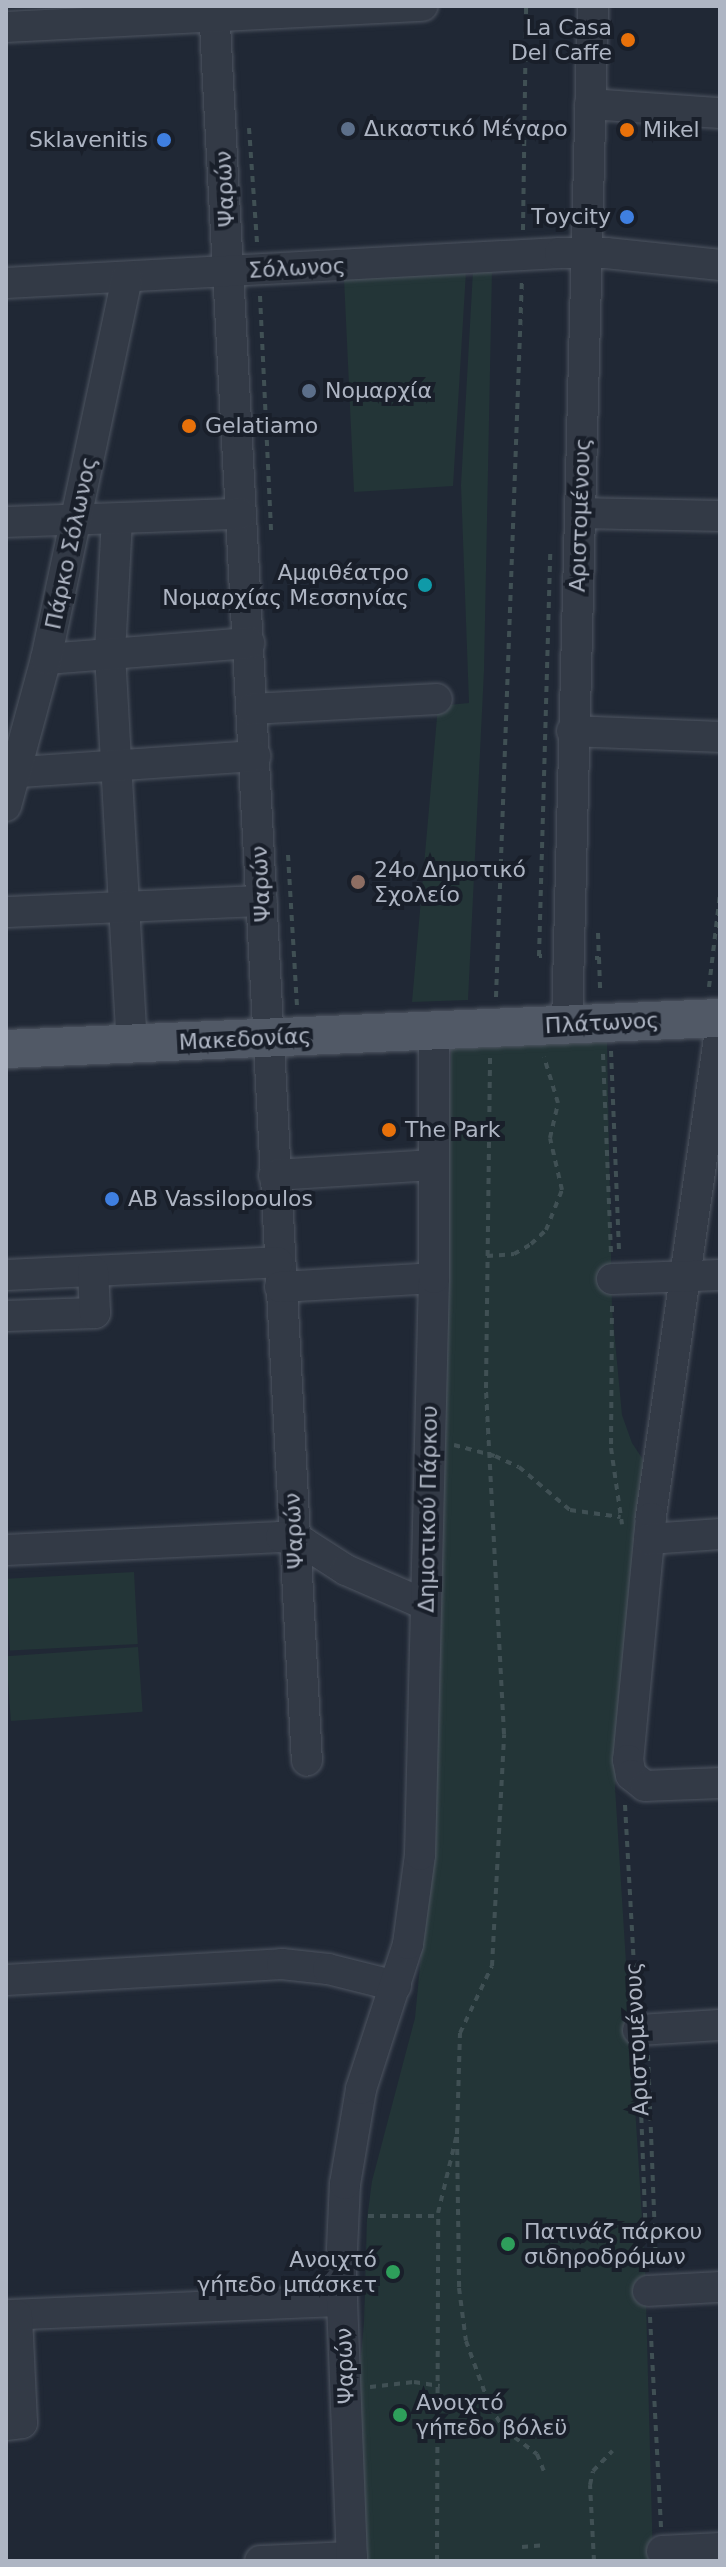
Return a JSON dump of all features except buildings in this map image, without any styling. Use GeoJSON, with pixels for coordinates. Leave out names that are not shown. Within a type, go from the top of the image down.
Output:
{"type":"FeatureCollection","features":[{"type":"Feature","properties":{"kind":"main road","name":"Πλάτωνος"},"geometry":{"type":"LineString","coordinates":[[490,1035],[714,1006]]}},
{"type":"Feature","properties":{"kind":"main road","name":"Μακεδονίας"},"geometry":{"type":"LineString","coordinates":[[6,1049],[434,1030],[490,1035]]}},
{"type":"Feature","properties":{"kind":"street"},"geometry":{"type":"LineString","coordinates":[[6,27],[50,16],[422,6]]}},
{"type":"Feature","properties":{"kind":"street","name":"Αριστομένους"},"geometry":{"type":"LineString","coordinates":[[555,1025],[572,731],[593,6]]}},
{"type":"Feature","properties":{"kind":"street","name":"Ψαρών"},"geometry":{"type":"LineString","coordinates":[[214,11],[244,271],[240,514],[307,1761]]}},
{"type":"Feature","properties":{"kind":"street"},"geometry":{"type":"LineString","coordinates":[[590,104],[720,113]]}},
{"type":"Feature","properties":{"kind":"street","name":"Σόλωνος"},"geometry":{"type":"LineString","coordinates":[[6,283],[523,254],[587,253],[720,265]]}},
{"type":"Feature","properties":{"kind":"street","name":"Πάρκο Σόλωνος"},"geometry":{"type":"LineString","coordinates":[[6,806],[12,773],[46,659],[127,278]]}},
{"type":"Feature","properties":{"kind":"street"},"geometry":{"type":"LineString","coordinates":[[580,513],[720,516]]}},
{"type":"Feature","properties":{"kind":"street"},"geometry":{"type":"LineString","coordinates":[[6,522],[240,514]]}},
{"type":"Feature","properties":{"kind":"street"},"geometry":{"type":"LineString","coordinates":[[117,519],[110,654],[132,1044]]}},
{"type":"Feature","properties":{"kind":"street"},"geometry":{"type":"LineString","coordinates":[[46,659],[249,643]]}},
{"type":"Feature","properties":{"kind":"street"},"geometry":{"type":"LineString","coordinates":[[252,709],[437,699]]}},
{"type":"Feature","properties":{"kind":"street"},"geometry":{"type":"LineString","coordinates":[[572,731],[720,737]]}},
{"type":"Feature","properties":{"kind":"street"},"geometry":{"type":"LineString","coordinates":[[12,773],[255,756]]}},
{"type":"Feature","properties":{"kind":"street"},"geometry":{"type":"LineString","coordinates":[[6,912],[262,901]]}},
{"type":"Feature","properties":{"kind":"street","name":"Δημοτικού Πάρκου"},"geometry":{"type":"LineString","coordinates":[[396,1986],[418,1887],[434,1278],[434,1030]]}},
{"type":"Feature","properties":{"kind":"street"},"geometry":{"type":"LineString","coordinates":[[720,1031],[650,1528],[628,1760],[631,1775],[640,1784],[720,1783]]}},
{"type":"Feature","properties":{"kind":"street"},"geometry":{"type":"LineString","coordinates":[[274,1175],[434,1165]]}},
{"type":"Feature","properties":{"kind":"street"},"geometry":{"type":"LineString","coordinates":[[6,1275],[93,1271],[434,1278]]}},
{"type":"Feature","properties":{"kind":"street"},"geometry":{"type":"LineString","coordinates":[[6,1316],[95,1313],[93,1271]]}},
{"type":"Feature","properties":{"kind":"street"},"geometry":{"type":"LineString","coordinates":[[616,1271],[720,1275]]}},
{"type":"Feature","properties":{"kind":"street"},"geometry":{"type":"LineString","coordinates":[[650,1528],[720,1534]]}},
{"type":"Feature","properties":{"kind":"street"},"geometry":{"type":"LineString","coordinates":[[6,1550],[257,1535],[295,1539],[357,1575],[426,1605]]}},
{"type":"Feature","properties":{"kind":"street"},"geometry":{"type":"LineString","coordinates":[[6,1980],[272,1964],[328,1969],[396,1986]]}},
{"type":"Feature","properties":{"kind":"street","name":"Ψαρών"},"geometry":{"type":"LineString","coordinates":[[352,2559],[342,2301],[343,2225],[354,2128],[367,2070],[396,1986]]}},
{"type":"Feature","properties":{"kind":"street"},"geometry":{"type":"LineString","coordinates":[[642,2029],[720,2025]]}},
{"type":"Feature","properties":{"kind":"street"},"geometry":{"type":"LineString","coordinates":[[652,2282],[720,2287]]}},
{"type":"Feature","properties":{"kind":"street"},"geometry":{"type":"LineString","coordinates":[[6,2425],[22,2423],[12,2315],[342,2301]]}},
{"type":"Feature","properties":{"kind":"street"},"geometry":{"type":"LineString","coordinates":[[662,2551],[720,2548]]}},
{"type":"Feature","properties":{"kind":"street"},"geometry":{"type":"LineString","coordinates":[[260,2561],[352,2559]]}},
{"type":"Feature","properties":{"kind":"path"},"geometry":{"type":"LineString","coordinates":[[526,6],[523,254],[490,1035],[487,1256],[488,1454],[504,1734],[492,1966],[460,2033],[457,2134],[459,2288],[469,2352],[482,2390],[497,2419],[505,2430],[528,2445],[544,2471]]}},
{"type":"Feature","properties":{"kind":"path"},"geometry":{"type":"LineString","coordinates":[[249,127],[244,271],[271,536]]}},
{"type":"Feature","properties":{"kind":"path"},"geometry":{"type":"LineString","coordinates":[[288,850],[297,1008]]}},
{"type":"Feature","properties":{"kind":"path"},"geometry":{"type":"LineString","coordinates":[[714,1006],[720,894]]}},
{"type":"Feature","properties":{"kind":"path"},"geometry":{"type":"LineString","coordinates":[[487,1256],[514,1254],[531,1244],[546,1230],[562,1190],[550,1138],[558,1103],[547,1075],[555,1025]]}},
{"type":"Feature","properties":{"kind":"path"},"geometry":{"type":"LineString","coordinates":[[610,1036],[616,1271]]}},
{"type":"Feature","properties":{"kind":"path"},"geometry":{"type":"LineString","coordinates":[[430,1441],[488,1454],[527,1473],[570,1510],[650,1528]]}},
{"type":"Feature","properties":{"kind":"path","name":"Αριστομένους"},"geometry":{"type":"LineString","coordinates":[[631,1775],[625,1807],[642,2029],[662,2551]]}},
{"type":"Feature","properties":{"kind":"path"},"geometry":{"type":"LineString","coordinates":[[642,2029],[652,2282]]}},
{"type":"Feature","properties":{"kind":"path"},"geometry":{"type":"LineString","coordinates":[[437,2561],[440,2386],[435,2320],[438,2216],[448,2159],[457,2134]]}},
{"type":"Feature","properties":{"kind":"path"},"geometry":{"type":"LineString","coordinates":[[364,2216],[438,2216]]}},
{"type":"Feature","properties":{"kind":"path"},"geometry":{"type":"LineString","coordinates":[[358,2388],[414,2382],[440,2386]]}},
{"type":"Feature","properties":{"kind":"path"},"geometry":{"type":"LineString","coordinates":[[594,2561],[590,2485],[593,2471],[612,2451]]}},
{"type":"Feature","properties":{"kind":"path"},"geometry":{"type":"LineString","coordinates":[[522,2547],[546,2545]]}},
{"type":"Feature","properties":{"kind":"shaded area"},"geometry":{"type":"Polygon","coordinates":[[[492,270],[484,670],[468,1000],[412,1002],[438,706],[469,703],[461,485],[473,271],[492,270]]]}},
{"type":"Feature","properties":{"kind":"shaded area"},"geometry":{"type":"Polygon","coordinates":[[[466,271],[453,486],[354,492],[344,278],[466,271]]]}},
{"type":"Feature","properties":{"kind":"shaded area"},"geometry":{"type":"Polygon","coordinates":[[[607,1040],[612,1309],[622,1415],[632,1443],[654,1476],[615,1787],[645,2266],[653,2561],[365,2561],[358,2388],[364,2323],[367,2219],[372,2181],[415,2018],[429,1872],[451,1048],[607,1040]]]}},
{"type":"Feature","properties":{"kind":"shaded area"},"geometry":{"type":"Polygon","coordinates":[[[134,1572],[138,1644],[10,1651],[6,1579],[134,1572]]]}},
{"type":"Feature","properties":{"kind":"shaded area"},"geometry":{"type":"Polygon","coordinates":[[[138,1647],[143,1712],[11,1721],[6,1656],[138,1647]]]}},
{"type":"Feature","properties":{"kind":"place","name":"La Casa Del Caffe"},"geometry":{"type":"Point","coordinates":[628,40]}},
{"type":"Feature","properties":{"kind":"place","name":"Δικαστικό Μέγαρο"},"geometry":{"type":"Point","coordinates":[348,129]}},
{"type":"Feature","properties":{"kind":"place","name":"Mikel"},"geometry":{"type":"Point","coordinates":[627,130]}},
{"type":"Feature","properties":{"kind":"place","name":"Sklavenitis"},"geometry":{"type":"Point","coordinates":[164,140]}},
{"type":"Feature","properties":{"kind":"place","name":"Τoycity"},"geometry":{"type":"Point","coordinates":[627,217]}},
{"type":"Feature","properties":{"kind":"place","name":"Νομαρχία"},"geometry":{"type":"Point","coordinates":[309,391]}},
{"type":"Feature","properties":{"kind":"place","name":"Gelatiamo"},"geometry":{"type":"Point","coordinates":[189,426]}},
{"type":"Feature","properties":{"kind":"place","name":"Αμφιθέατρο Νομαρχίας Μεσσηνίας"},"geometry":{"type":"Point","coordinates":[425,585]}},
{"type":"Feature","properties":{"kind":"place","name":"24ο Δημοτικό Σχολείο"},"geometry":{"type":"Point","coordinates":[358,882]}},
{"type":"Feature","properties":{"kind":"place","name":"The Park"},"geometry":{"type":"Point","coordinates":[389,1130]}},
{"type":"Feature","properties":{"kind":"place","name":"AB Vassilopoulos"},"geometry":{"type":"Point","coordinates":[112,1199]}},
{"type":"Feature","properties":{"kind":"place","name":"Πατινάζ πάρκου σιδηροδρόμων"},"geometry":{"type":"Point","coordinates":[508,2244]}},
{"type":"Feature","properties":{"kind":"place","name":"Ανοιχτό γήπεδο μπάσκετ"},"geometry":{"type":"Point","coordinates":[393,2272]}},
{"type":"Feature","properties":{"kind":"place","name":"Ανοιχτό γήπεδο βόλεϋ"},"geometry":{"type":"Point","coordinates":[400,2415]}}]}
